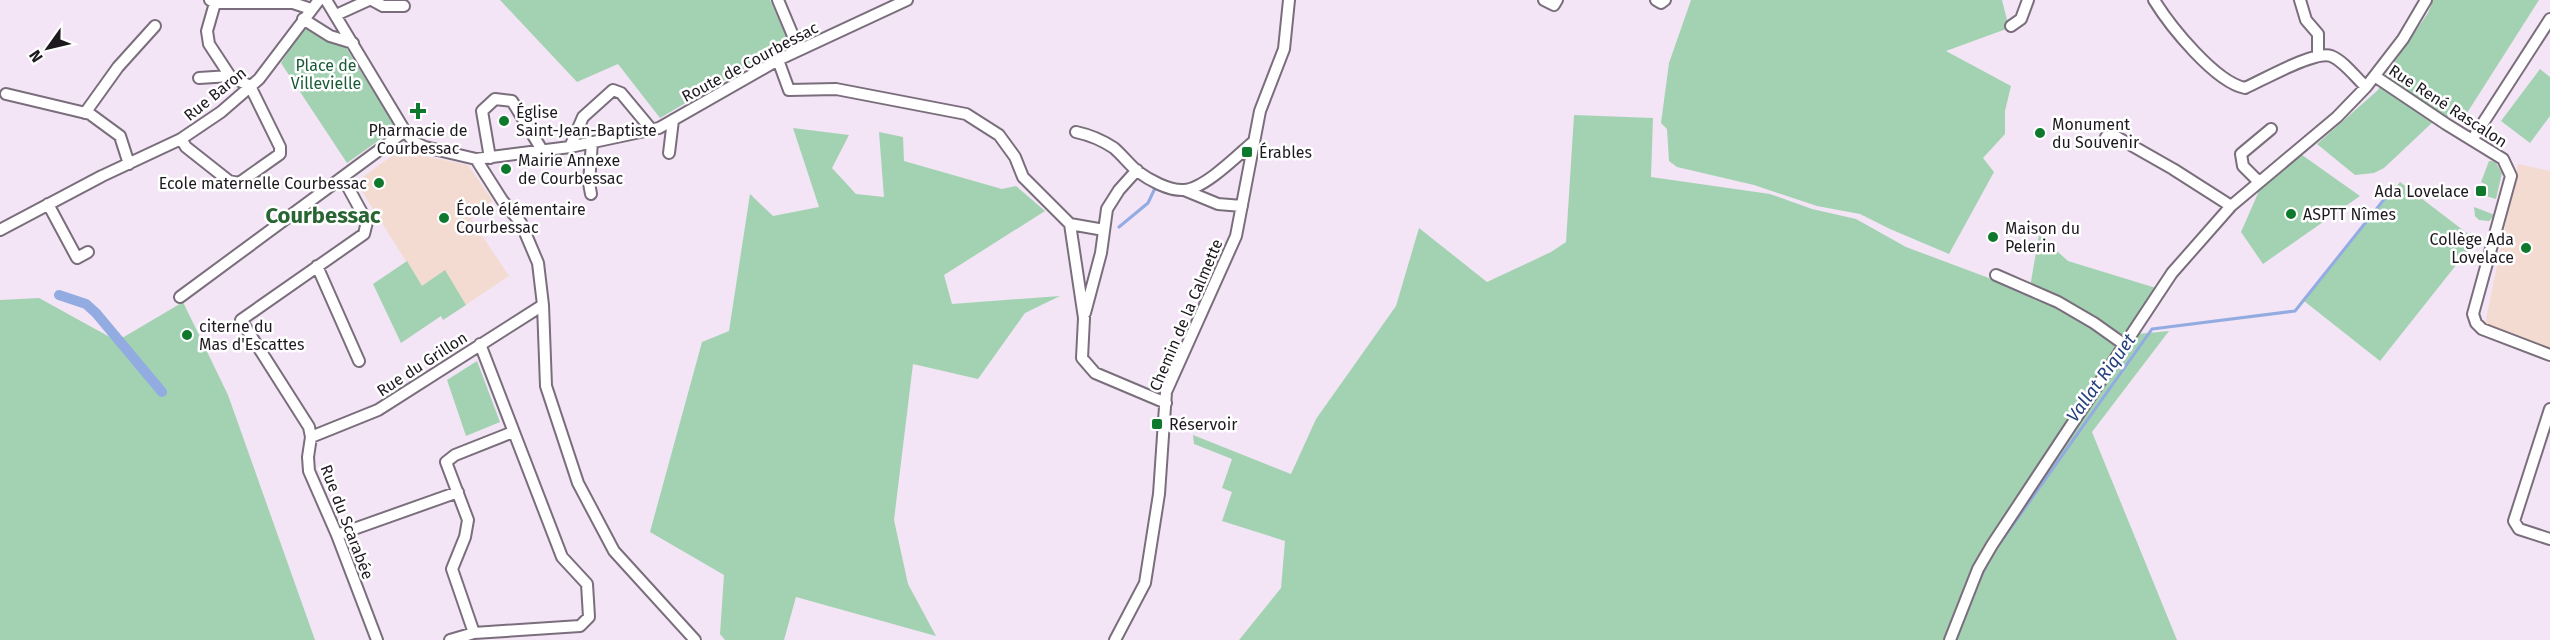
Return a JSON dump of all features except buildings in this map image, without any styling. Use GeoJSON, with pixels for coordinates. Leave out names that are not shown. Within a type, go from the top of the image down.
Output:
{"type":"FeatureCollection","features":[{"type":"Feature","properties":{"kind":"street","name":"Route de Courbessac"},"geometry":{"type":"LineString","coordinates":[[326,0],[405,131],[414,142],[425,147],[476,159],[570,147],[651,129],[673,120],[778,60],[907,0]]}},
{"type":"Feature","properties":{"kind":"street"},"geometry":{"type":"LineString","coordinates":[[336,15],[370,0],[382,6],[404,6]]}},
{"type":"Feature","properties":{"kind":"street"},"geometry":{"type":"LineString","coordinates":[[778,0],[799,50]]}},
{"type":"Feature","properties":{"kind":"street","name":"Chemin de la Calmette"},"geometry":{"type":"LineString","coordinates":[[1115,640],[1144,583],[1159,494],[1166,392],[1236,236],[1252,143],[1260,111],[1284,49],[1289,0]]}},
{"type":"Feature","properties":{"kind":"street"},"geometry":{"type":"LineString","coordinates":[[1656,0],[1661,3],[1665,0]]}},
{"type":"Feature","properties":{"kind":"street"},"geometry":{"type":"LineString","coordinates":[[2011,27],[2021,19],[2028,0]]}},
{"type":"Feature","properties":{"kind":"street"},"geometry":{"type":"LineString","coordinates":[[2154,0],[2188,44],[2237,86],[2245,88],[2319,55],[2331,55],[2366,87]]}},
{"type":"Feature","properties":{"kind":"street"},"geometry":{"type":"LineString","coordinates":[[2300,0],[2306,20],[2318,34],[2319,55]]}},
{"type":"Feature","properties":{"kind":"street"},"geometry":{"type":"LineString","coordinates":[[1950,640],[1978,569],[1992,544],[2172,273],[2231,206],[2337,117],[2376,77],[2403,39],[2426,0]]}},
{"type":"Feature","properties":{"kind":"street"},"geometry":{"type":"LineString","coordinates":[[181,139],[186,147],[229,181],[238,183],[280,154],[280,147],[250,86],[230,76],[209,44],[207,31],[216,2],[315,4]]}},
{"type":"Feature","properties":{"kind":"street","name":"Rue Baron"},"geometry":{"type":"LineString","coordinates":[[0,230],[102,176],[181,139],[221,112],[259,78],[315,4]]}},
{"type":"Feature","properties":{"kind":"street"},"geometry":{"type":"LineString","coordinates":[[303,19],[330,36],[353,43]]}},
{"type":"Feature","properties":{"kind":"street"},"geometry":{"type":"LineString","coordinates":[[2472,140],[2546,37],[2550,19]]}},
{"type":"Feature","properties":{"kind":"street"},"geometry":{"type":"LineString","coordinates":[[85,113],[118,67],[155,26]]}},
{"type":"Feature","properties":{"kind":"street"},"geometry":{"type":"LineString","coordinates":[[778,60],[789,90],[836,88],[966,114],[999,135],[1015,158],[1023,177],[1070,224],[1104,230]]}},
{"type":"Feature","properties":{"kind":"street"},"geometry":{"type":"LineString","coordinates":[[199,78],[230,76]]}},
{"type":"Feature","properties":{"kind":"street","name":"Rue René Rascalon"},"geometry":{"type":"LineString","coordinates":[[2376,77],[2503,159],[2511,176],[2473,314],[2476,323],[2482,329],[2550,355]]}},
{"type":"Feature","properties":{"kind":"street"},"geometry":{"type":"LineString","coordinates":[[570,147],[583,117],[613,90],[621,93],[651,129]]}},
{"type":"Feature","properties":{"kind":"street"},"geometry":{"type":"LineString","coordinates":[[6,94],[90,114],[120,136],[129,164]]}},
{"type":"Feature","properties":{"kind":"street"},"geometry":{"type":"LineString","coordinates":[[490,158],[482,111],[495,99],[512,101],[542,150]]}},
{"type":"Feature","properties":{"kind":"street"},"geometry":{"type":"LineString","coordinates":[[669,153],[673,120]]}},
{"type":"Feature","properties":{"kind":"street"},"geometry":{"type":"LineString","coordinates":[[180,297],[405,131]]}},
{"type":"Feature","properties":{"kind":"street"},"geometry":{"type":"LineString","coordinates":[[1076,132],[1096,137],[1114,149],[1137,170],[1161,185],[1184,190],[1218,204],[1242,206]]}},
{"type":"Feature","properties":{"kind":"street"},"geometry":{"type":"LineString","coordinates":[[2259,182],[2243,166],[2241,154],[2269,135]]}},
{"type":"Feature","properties":{"kind":"street"},"geometry":{"type":"LineString","coordinates":[[2111,136],[2173,169],[2231,206]]}},
{"type":"Feature","properties":{"kind":"street"},"geometry":{"type":"LineString","coordinates":[[591,195],[588,183],[592,142]]}},
{"type":"Feature","properties":{"kind":"street"},"geometry":{"type":"LineString","coordinates":[[1184,190],[1199,184],[1224,167],[1252,143]]}},
{"type":"Feature","properties":{"kind":"street"},"geometry":{"type":"LineString","coordinates":[[476,159],[481,171],[527,234],[538,263],[543,305],[546,386],[578,483],[614,551],[695,640]]}},
{"type":"Feature","properties":{"kind":"street"},"geometry":{"type":"LineString","coordinates":[[1084,318],[1101,252],[1107,209],[1119,190],[1137,170]]}},
{"type":"Feature","properties":{"kind":"street","name":"Rue du Scarabée"},"geometry":{"type":"LineString","coordinates":[[343,178],[367,222],[364,234],[241,320],[309,426],[311,437],[308,457],[309,471],[337,535],[377,640]]}},
{"type":"Feature","properties":{"kind":"street"},"geometry":{"type":"LineString","coordinates":[[48,204],[77,258],[88,252]]}},
{"type":"Feature","properties":{"kind":"street"},"geometry":{"type":"LineString","coordinates":[[1070,224],[1084,318],[1082,358],[1095,373],[1166,403]]}},
{"type":"Feature","properties":{"kind":"street"},"geometry":{"type":"LineString","coordinates":[[317,266],[359,361]]}},
{"type":"Feature","properties":{"kind":"street"},"geometry":{"type":"LineString","coordinates":[[1996,275],[2058,302],[2125,345]]}},
{"type":"Feature","properties":{"kind":"street","name":"Rue du Grillon"},"geometry":{"type":"LineString","coordinates":[[311,437],[378,410],[543,305]]}},
{"type":"Feature","properties":{"kind":"street"},"geometry":{"type":"LineString","coordinates":[[450,640],[474,633],[580,626],[589,617],[587,584],[562,557],[480,344]]}},
{"type":"Feature","properties":{"kind":"street"},"geometry":{"type":"LineString","coordinates":[[2550,409],[2514,522],[2519,529],[2550,539]]}},
{"type":"Feature","properties":{"kind":"street"},"geometry":{"type":"LineString","coordinates":[[474,633],[452,569],[465,537],[468,520],[446,462],[454,455],[513,432]]}},
{"type":"Feature","properties":{"kind":"street"},"geometry":{"type":"LineString","coordinates":[[337,535],[458,492]]}},
{"type":"Feature","properties":{"kind":"shaded area"},"geometry":{"type":"Polygon","coordinates":[[[400,145],[409,153],[468,165],[493,201],[471,219],[509,276],[443,320],[356,182],[389,158],[400,145]]]}},
{"type":"Feature","properties":{"kind":"shaded area","name":"Collège Ada Lovelace"},"geometry":{"type":"Polygon","coordinates":[[[2518,164],[2550,171],[2550,349],[2485,324],[2518,164]]]}},
{"type":"Feature","properties":{"kind":"green space"},"geometry":{"type":"Polygon","coordinates":[[[500,0],[770,0],[789,42],[660,118],[618,64],[577,82],[500,0]]]}},
{"type":"Feature","properties":{"kind":"green space"},"geometry":{"type":"Polygon","coordinates":[[[1691,0],[2002,0],[2009,28],[1946,51],[2011,86],[2005,111],[2005,134],[1983,158],[1994,172],[1949,254],[1860,214],[1817,206],[1754,185],[1677,167],[1669,161],[1667,129],[1661,123],[1669,63],[1691,0]]]}},
{"type":"Feature","properties":{"kind":"green space"},"geometry":{"type":"Polygon","coordinates":[[[2433,0],[2539,0],[2467,113],[2462,115],[2452,113],[2445,119],[2435,120],[2384,168],[2374,173],[2355,175],[2317,144],[2378,90],[2386,74],[2428,13],[2433,0]]]}},
{"type":"Feature","properties":{"kind":"green space","name":"Place de Villevielle"},"geometry":{"type":"Polygon","coordinates":[[[303,29],[345,46],[394,124],[392,131],[347,163],[281,63],[303,29]]]}},
{"type":"Feature","properties":{"kind":"green space"},"geometry":{"type":"Polygon","coordinates":[[[2540,69],[2550,77],[2550,116],[2530,143],[2501,121],[2540,69]]]}},
{"type":"Feature","properties":{"kind":"green space"},"geometry":{"type":"Polygon","coordinates":[[[1574,115],[1653,118],[1651,177],[1770,194],[1812,209],[1856,219],[1906,247],[2029,293],[2039,235],[2068,261],[2156,288],[2127,335],[2169,331],[2092,432],[2177,640],[1239,640],[1281,588],[1285,541],[1222,521],[1232,492],[1222,488],[1232,459],[1194,444],[1193,435],[1291,474],[1316,419],[1396,306],[1419,228],[1487,282],[1551,252],[1566,242],[1574,115]]]}},
{"type":"Feature","properties":{"kind":"green space"},"geometry":{"type":"Polygon","coordinates":[[[793,128],[849,135],[832,168],[856,194],[884,197],[879,132],[903,137],[904,161],[1002,189],[1016,186],[1045,211],[944,275],[952,304],[1060,296],[1025,313],[978,379],[913,364],[894,520],[908,584],[936,636],[796,597],[784,640],[725,640],[720,634],[724,575],[650,532],[702,342],[729,331],[750,194],[773,216],[819,207],[793,128]]]}},
{"type":"Feature","properties":{"kind":"green space","name":"ASPTT Nîmes"},"geometry":{"type":"Polygon","coordinates":[[[2302,155],[2360,196],[2263,264],[2241,232],[2259,191],[2302,155]]]}},
{"type":"Feature","properties":{"kind":"green space"},"geometry":{"type":"Polygon","coordinates":[[[2489,161],[2492,161],[2502,173],[2496,199],[2482,195],[2485,184],[2481,182],[2489,161]]]}},
{"type":"Feature","properties":{"kind":"green space"},"geometry":{"type":"Polygon","coordinates":[[[2400,182],[2476,240],[2380,361],[2304,301],[2400,182]]]}},
{"type":"Feature","properties":{"kind":"green space"},"geometry":{"type":"Polygon","coordinates":[[[2474,207],[2495,215],[2489,221],[2479,220],[2475,216],[2474,207]]]}},
{"type":"Feature","properties":{"kind":"green space"},"geometry":{"type":"Polygon","coordinates":[[[407,261],[422,286],[445,270],[466,305],[443,320],[441,316],[401,343],[373,284],[407,261]]]}},
{"type":"Feature","properties":{"kind":"green space"},"geometry":{"type":"Polygon","coordinates":[[[39,298],[117,341],[183,302],[228,395],[315,640],[0,640],[0,300],[39,298]]]}},
{"type":"Feature","properties":{"kind":"green space"},"geometry":{"type":"Polygon","coordinates":[[[477,361],[500,422],[466,436],[447,380],[477,361]]]}},
{"type":"Feature","properties":{"kind":"waterway"},"geometry":{"type":"LineString","coordinates":[[1119,227],[1148,203],[1157,184]]}},
{"type":"Feature","properties":{"kind":"waterway","name":"Vallat Riquet"},"geometry":{"type":"LineString","coordinates":[[1995,550],[2152,329],[2295,311],[2394,187]]}},
{"type":"Feature","properties":{"kind":"waterway"},"geometry":{"type":"LineString","coordinates":[[59,295],[86,304],[96,313],[162,392]]}},
{"type":"Feature","properties":{"kind":"waterway","name":"Vallat Riquet"},"geometry":{"type":"LineString","coordinates":[[1977,585],[1987,564]]}},
{"type":"Feature","properties":{"kind":"waterway","name":"Vallat Riquet"},"geometry":{"type":"LineString","coordinates":[[1956,640],[1960,628]]}},
{"type":"Feature","properties":{"kind":"place","name":"Pharmacie de Courbessac"},"geometry":{"type":"Point","coordinates":[418,111]}},
{"type":"Feature","properties":{"kind":"place","name":"Église Saint-Jean-Baptiste"},"geometry":{"type":"Point","coordinates":[504,121]}},
{"type":"Feature","properties":{"kind":"place","name":"Monument du Souvenir"},"geometry":{"type":"Point","coordinates":[2040,133]}},
{"type":"Feature","properties":{"kind":"place","name":"Érables"},"geometry":{"type":"Point","coordinates":[1247,152]}},
{"type":"Feature","properties":{"kind":"place","name":"Mairie Annexe de Courbessac"},"geometry":{"type":"Point","coordinates":[506,169]}},
{"type":"Feature","properties":{"kind":"place","name":"Ecole maternelle Courbessac"},"geometry":{"type":"Point","coordinates":[379,183]}},
{"type":"Feature","properties":{"kind":"place","name":"Ada Lovelace"},"geometry":{"type":"Point","coordinates":[2481,191]}},
{"type":"Feature","properties":{"kind":"place","name":"ASPTT Nîmes"},"geometry":{"type":"Point","coordinates":[2291,214]}},
{"type":"Feature","properties":{"kind":"place","name":"École élémentaire Courbessac"},"geometry":{"type":"Point","coordinates":[444,218]}},
{"type":"Feature","properties":{"kind":"place","name":"Maison du Pelerin"},"geometry":{"type":"Point","coordinates":[1993,237]}},
{"type":"Feature","properties":{"kind":"place","name":"Collège Ada Lovelace"},"geometry":{"type":"Point","coordinates":[2526,248]}},
{"type":"Feature","properties":{"kind":"place","name":"citerne du Mas d'Escattes"},"geometry":{"type":"Point","coordinates":[187,335]}},
{"type":"Feature","properties":{"kind":"place","name":"Réservoir"},"geometry":{"type":"Point","coordinates":[1157,424]}},
{"type":"Feature","properties":{"kind":"district","name":"Courbessac"},"geometry":{"type":"Point","coordinates":[323,215]}}]}
